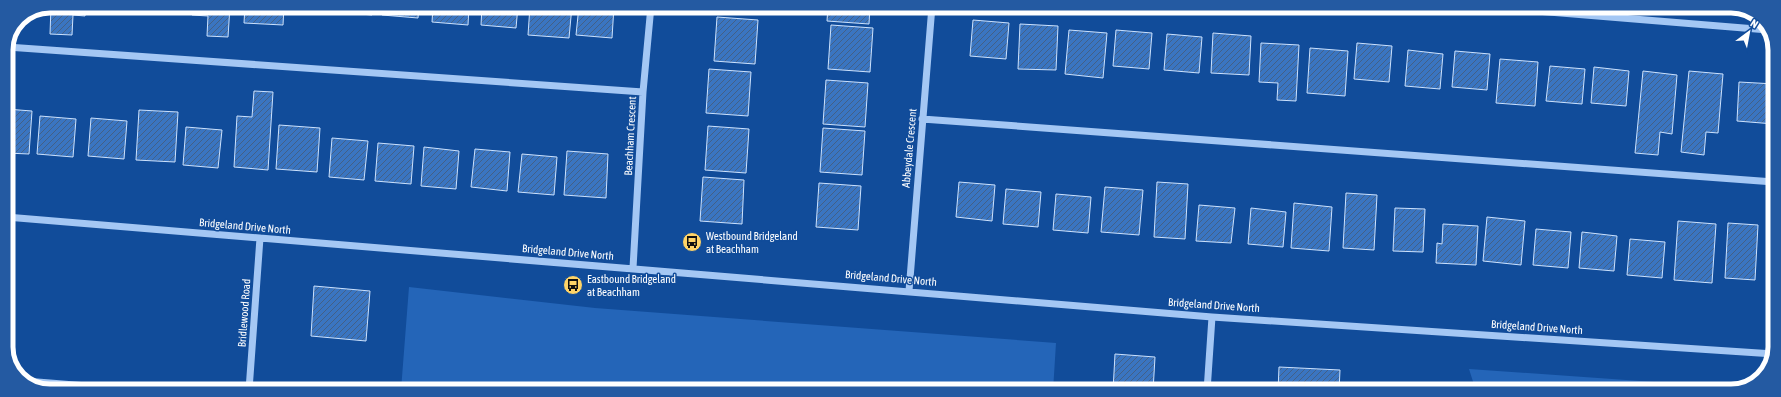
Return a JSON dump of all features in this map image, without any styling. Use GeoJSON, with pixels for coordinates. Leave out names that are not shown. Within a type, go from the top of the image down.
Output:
{"type":"FeatureCollection","features":[{"type":"Feature","properties":{"kind":"street","name":"Beachham Crescent"},"geometry":{"type":"LineString","coordinates":[[633,268],[643,92],[650,13]]}},
{"type":"Feature","properties":{"kind":"street","name":"Abbeydale Crescent"},"geometry":{"type":"LineString","coordinates":[[909,291],[931,13]]}},
{"type":"Feature","properties":{"kind":"street"},"geometry":{"type":"LineString","coordinates":[[1561,13],[1761,29]]}},
{"type":"Feature","properties":{"kind":"street"},"geometry":{"type":"LineString","coordinates":[[13,47],[643,92]]}},
{"type":"Feature","properties":{"kind":"street"},"geometry":{"type":"LineString","coordinates":[[922,119],[1768,182]]}},
{"type":"Feature","properties":{"kind":"street","name":"Bridgeland Drive North"},"geometry":{"type":"LineString","coordinates":[[13,218],[1212,316],[1767,354]]}},
{"type":"Feature","properties":{"kind":"street","name":"Bridlewood Road"},"geometry":{"type":"LineString","coordinates":[[249,384],[260,238]]}},
{"type":"Feature","properties":{"kind":"street"},"geometry":{"type":"LineString","coordinates":[[1207,384],[1212,316]]}},
{"type":"Feature","properties":{"kind":"street"},"geometry":{"type":"LineString","coordinates":[[38,382],[62,384]]}},
{"type":"Feature","properties":{"kind":"shaded area"},"geometry":{"type":"Polygon","coordinates":[[[409,287],[595,308],[1056,343],[1053,384],[401,384],[409,287]]]}},
{"type":"Feature","properties":{"kind":"shaded area"},"geometry":{"type":"Polygon","coordinates":[[[1469,369],[1682,384],[1474,384],[1469,369]]]}},
{"type":"Feature","properties":{"kind":"building"},"geometry":{"type":"Polygon","coordinates":[[[51,13],[85,13],[85,16],[73,15],[72,35],[50,34],[51,13]]]}},
{"type":"Feature","properties":{"kind":"building"},"geometry":{"type":"Polygon","coordinates":[[[192,13],[230,13],[228,37],[207,36],[208,16],[192,15],[192,13]]]}},
{"type":"Feature","properties":{"kind":"building"},"geometry":{"type":"Polygon","coordinates":[[[245,13],[284,13],[283,25],[244,23],[245,13]]]}},
{"type":"Feature","properties":{"kind":"building"},"geometry":{"type":"Polygon","coordinates":[[[349,13],[372,13],[372,15],[349,13]]]}},
{"type":"Feature","properties":{"kind":"building"},"geometry":{"type":"Polygon","coordinates":[[[382,13],[418,13],[418,18],[382,15],[382,13]]]}},
{"type":"Feature","properties":{"kind":"building"},"geometry":{"type":"Polygon","coordinates":[[[433,13],[469,13],[468,25],[432,22],[433,13]]]}},
{"type":"Feature","properties":{"kind":"building"},"geometry":{"type":"Polygon","coordinates":[[[482,13],[517,13],[516,28],[481,25],[482,13]]]}},
{"type":"Feature","properties":{"kind":"building"},"geometry":{"type":"Polygon","coordinates":[[[530,13],[571,13],[569,38],[528,35],[530,13]]]}},
{"type":"Feature","properties":{"kind":"building"},"geometry":{"type":"Polygon","coordinates":[[[578,13],[614,13],[612,38],[576,35],[578,13]]]}},
{"type":"Feature","properties":{"kind":"building"},"geometry":{"type":"Polygon","coordinates":[[[828,13],[870,13],[869,24],[827,21],[828,13]]]}},
{"type":"Feature","properties":{"kind":"building"},"geometry":{"type":"Polygon","coordinates":[[[717,17],[758,20],[755,64],[714,61],[717,17]]]}},
{"type":"Feature","properties":{"kind":"building"},"geometry":{"type":"Polygon","coordinates":[[[973,20],[1009,23],[1006,59],[970,56],[973,20]]]}},
{"type":"Feature","properties":{"kind":"building"},"geometry":{"type":"Polygon","coordinates":[[[1020,24],[1058,26],[1056,70],[1018,69],[1020,24]]]}},
{"type":"Feature","properties":{"kind":"building"},"geometry":{"type":"Polygon","coordinates":[[[831,25],[873,28],[870,72],[828,69],[831,25]]]}},
{"type":"Feature","properties":{"kind":"building"},"geometry":{"type":"Polygon","coordinates":[[[1069,30],[1107,33],[1103,78],[1065,74],[1069,30]]]}},
{"type":"Feature","properties":{"kind":"building"},"geometry":{"type":"Polygon","coordinates":[[[1116,30],[1152,33],[1149,69],[1113,66],[1116,30]]]}},
{"type":"Feature","properties":{"kind":"building"},"geometry":{"type":"Polygon","coordinates":[[[1213,33],[1251,36],[1249,75],[1211,73],[1213,33]]]}},
{"type":"Feature","properties":{"kind":"building"},"geometry":{"type":"Polygon","coordinates":[[[1167,34],[1202,37],[1199,73],[1164,70],[1167,34]]]}},
{"type":"Feature","properties":{"kind":"building"},"geometry":{"type":"Polygon","coordinates":[[[1261,43],[1299,45],[1296,101],[1277,100],[1278,83],[1259,82],[1261,43]]]}},
{"type":"Feature","properties":{"kind":"building"},"geometry":{"type":"Polygon","coordinates":[[[1357,43],[1392,46],[1389,82],[1354,79],[1357,43]]]}},
{"type":"Feature","properties":{"kind":"building"},"geometry":{"type":"Polygon","coordinates":[[[1310,48],[1348,51],[1345,96],[1307,93],[1310,48]]]}},
{"type":"Feature","properties":{"kind":"building"},"geometry":{"type":"Polygon","coordinates":[[[1408,50],[1443,54],[1440,89],[1405,86],[1408,50]]]}},
{"type":"Feature","properties":{"kind":"building"},"geometry":{"type":"Polygon","coordinates":[[[1455,51],[1490,54],[1487,90],[1452,87],[1455,51]]]}},
{"type":"Feature","properties":{"kind":"building"},"geometry":{"type":"Polygon","coordinates":[[[1500,59],[1538,62],[1535,106],[1496,103],[1500,59]]]}},
{"type":"Feature","properties":{"kind":"building"},"geometry":{"type":"Polygon","coordinates":[[[1550,66],[1585,69],[1582,104],[1546,101],[1550,66]]]}},
{"type":"Feature","properties":{"kind":"building"},"geometry":{"type":"Polygon","coordinates":[[[1594,67],[1629,71],[1626,106],[1591,103],[1594,67]]]}},
{"type":"Feature","properties":{"kind":"building"},"geometry":{"type":"Polygon","coordinates":[[[709,69],[751,72],[748,116],[706,113],[709,69]]]}},
{"type":"Feature","properties":{"kind":"building"},"geometry":{"type":"Polygon","coordinates":[[[1643,71],[1677,75],[1672,134],[1660,132],[1658,155],[1635,153],[1643,71]]]}},
{"type":"Feature","properties":{"kind":"building"},"geometry":{"type":"Polygon","coordinates":[[[1689,71],[1723,74],[1718,133],[1706,132],[1704,155],[1681,152],[1689,71]]]}},
{"type":"Feature","properties":{"kind":"building"},"geometry":{"type":"Polygon","coordinates":[[[826,80],[868,83],[865,127],[823,124],[826,80]]]}},
{"type":"Feature","properties":{"kind":"building"},"geometry":{"type":"Polygon","coordinates":[[[1739,82],[1768,84],[1768,124],[1737,121],[1739,82]]]}},
{"type":"Feature","properties":{"kind":"building"},"geometry":{"type":"Polygon","coordinates":[[[254,91],[273,92],[268,170],[234,167],[237,116],[252,117],[254,91]]]}},
{"type":"Feature","properties":{"kind":"building"},"geometry":{"type":"Polygon","coordinates":[[[13,110],[32,111],[29,154],[13,153],[13,110]]]}},
{"type":"Feature","properties":{"kind":"building"},"geometry":{"type":"Polygon","coordinates":[[[139,110],[178,112],[175,162],[136,160],[139,110]]]}},
{"type":"Feature","properties":{"kind":"building"},"geometry":{"type":"Polygon","coordinates":[[[40,116],[76,119],[73,157],[37,154],[40,116]]]}},
{"type":"Feature","properties":{"kind":"building"},"geometry":{"type":"Polygon","coordinates":[[[91,118],[127,121],[124,159],[88,156],[91,118]]]}},
{"type":"Feature","properties":{"kind":"building"},"geometry":{"type":"Polygon","coordinates":[[[279,125],[320,128],[317,172],[276,169],[279,125]]]}},
{"type":"Feature","properties":{"kind":"building"},"geometry":{"type":"Polygon","coordinates":[[[708,126],[749,129],[746,173],[705,170],[708,126]]]}},
{"type":"Feature","properties":{"kind":"building"},"geometry":{"type":"Polygon","coordinates":[[[186,127],[222,130],[218,168],[183,165],[186,127]]]}},
{"type":"Feature","properties":{"kind":"building"},"geometry":{"type":"Polygon","coordinates":[[[823,128],[865,131],[862,175],[820,172],[823,128]]]}},
{"type":"Feature","properties":{"kind":"building"},"geometry":{"type":"Polygon","coordinates":[[[332,138],[368,141],[364,180],[329,177],[332,138]]]}},
{"type":"Feature","properties":{"kind":"building"},"geometry":{"type":"Polygon","coordinates":[[[378,143],[414,146],[411,184],[375,181],[378,143]]]}},
{"type":"Feature","properties":{"kind":"building"},"geometry":{"type":"Polygon","coordinates":[[[424,147],[459,151],[456,189],[421,186],[424,147]]]}},
{"type":"Feature","properties":{"kind":"building"},"geometry":{"type":"Polygon","coordinates":[[[475,149],[510,152],[507,191],[471,187],[475,149]]]}},
{"type":"Feature","properties":{"kind":"building"},"geometry":{"type":"Polygon","coordinates":[[[567,151],[608,154],[606,198],[564,195],[567,151]]]}},
{"type":"Feature","properties":{"kind":"building"},"geometry":{"type":"Polygon","coordinates":[[[522,154],[557,157],[554,195],[518,192],[522,154]]]}},
{"type":"Feature","properties":{"kind":"building"},"geometry":{"type":"Polygon","coordinates":[[[703,177],[744,180],[742,224],[700,221],[703,177]]]}},
{"type":"Feature","properties":{"kind":"building"},"geometry":{"type":"Polygon","coordinates":[[[959,182],[995,185],[992,221],[956,217],[959,182]]]}},
{"type":"Feature","properties":{"kind":"building"},"geometry":{"type":"Polygon","coordinates":[[[1157,182],[1188,184],[1185,239],[1154,237],[1157,182]]]}},
{"type":"Feature","properties":{"kind":"building"},"geometry":{"type":"Polygon","coordinates":[[[819,183],[861,186],[858,230],[816,227],[819,183]]]}},
{"type":"Feature","properties":{"kind":"building"},"geometry":{"type":"Polygon","coordinates":[[[1105,187],[1143,190],[1139,235],[1101,232],[1105,187]]]}},
{"type":"Feature","properties":{"kind":"building"},"geometry":{"type":"Polygon","coordinates":[[[1006,189],[1041,192],[1038,227],[1003,224],[1006,189]]]}},
{"type":"Feature","properties":{"kind":"building"},"geometry":{"type":"Polygon","coordinates":[[[1346,193],[1377,195],[1374,250],[1343,248],[1346,193]]]}},
{"type":"Feature","properties":{"kind":"building"},"geometry":{"type":"Polygon","coordinates":[[[1056,194],[1091,197],[1088,233],[1053,230],[1056,194]]]}},
{"type":"Feature","properties":{"kind":"building"},"geometry":{"type":"Polygon","coordinates":[[[1294,203],[1332,207],[1329,251],[1291,248],[1294,203]]]}},
{"type":"Feature","properties":{"kind":"building"},"geometry":{"type":"Polygon","coordinates":[[[1199,205],[1235,208],[1231,243],[1196,241],[1199,205]]]}},
{"type":"Feature","properties":{"kind":"building"},"geometry":{"type":"Polygon","coordinates":[[[1251,208],[1286,212],[1283,247],[1248,244],[1251,208]]]}},
{"type":"Feature","properties":{"kind":"building"},"geometry":{"type":"Polygon","coordinates":[[[1395,208],[1425,209],[1423,252],[1393,251],[1395,208]]]}},
{"type":"Feature","properties":{"kind":"building"},"geometry":{"type":"Polygon","coordinates":[[[1487,217],[1525,221],[1521,265],[1483,261],[1487,217]]]}},
{"type":"Feature","properties":{"kind":"building"},"geometry":{"type":"Polygon","coordinates":[[[1678,221],[1716,224],[1712,283],[1674,280],[1678,221]]]}},
{"type":"Feature","properties":{"kind":"building"},"geometry":{"type":"Polygon","coordinates":[[[1728,223],[1758,225],[1755,280],[1725,278],[1728,223]]]}},
{"type":"Feature","properties":{"kind":"building"},"geometry":{"type":"Polygon","coordinates":[[[1443,224],[1478,226],[1476,265],[1436,263],[1437,243],[1442,244],[1443,224]]]}},
{"type":"Feature","properties":{"kind":"building"},"geometry":{"type":"Polygon","coordinates":[[[1536,229],[1571,232],[1568,268],[1533,265],[1536,229]]]}},
{"type":"Feature","properties":{"kind":"building"},"geometry":{"type":"Polygon","coordinates":[[[1582,232],[1617,236],[1614,271],[1579,268],[1582,232]]]}},
{"type":"Feature","properties":{"kind":"building"},"geometry":{"type":"Polygon","coordinates":[[[1630,239],[1665,242],[1662,278],[1627,275],[1630,239]]]}},
{"type":"Feature","properties":{"kind":"building"},"geometry":{"type":"Polygon","coordinates":[[[314,286],[370,291],[366,341],[311,336],[314,286]]]}},
{"type":"Feature","properties":{"kind":"building"},"geometry":{"type":"Polygon","coordinates":[[[1115,354],[1155,357],[1153,384],[1113,384],[1115,354]]]}},
{"type":"Feature","properties":{"kind":"building"},"geometry":{"type":"Polygon","coordinates":[[[1279,367],[1340,370],[1339,384],[1278,384],[1279,367]]]}},
{"type":"Feature","properties":{"kind":"place","name":"Westbound Bridgeland at Beachham"},"geometry":{"type":"Point","coordinates":[692,242]}},
{"type":"Feature","properties":{"kind":"place","name":"Eastbound Bridgeland at Beachham"},"geometry":{"type":"Point","coordinates":[573,285]}}]}
